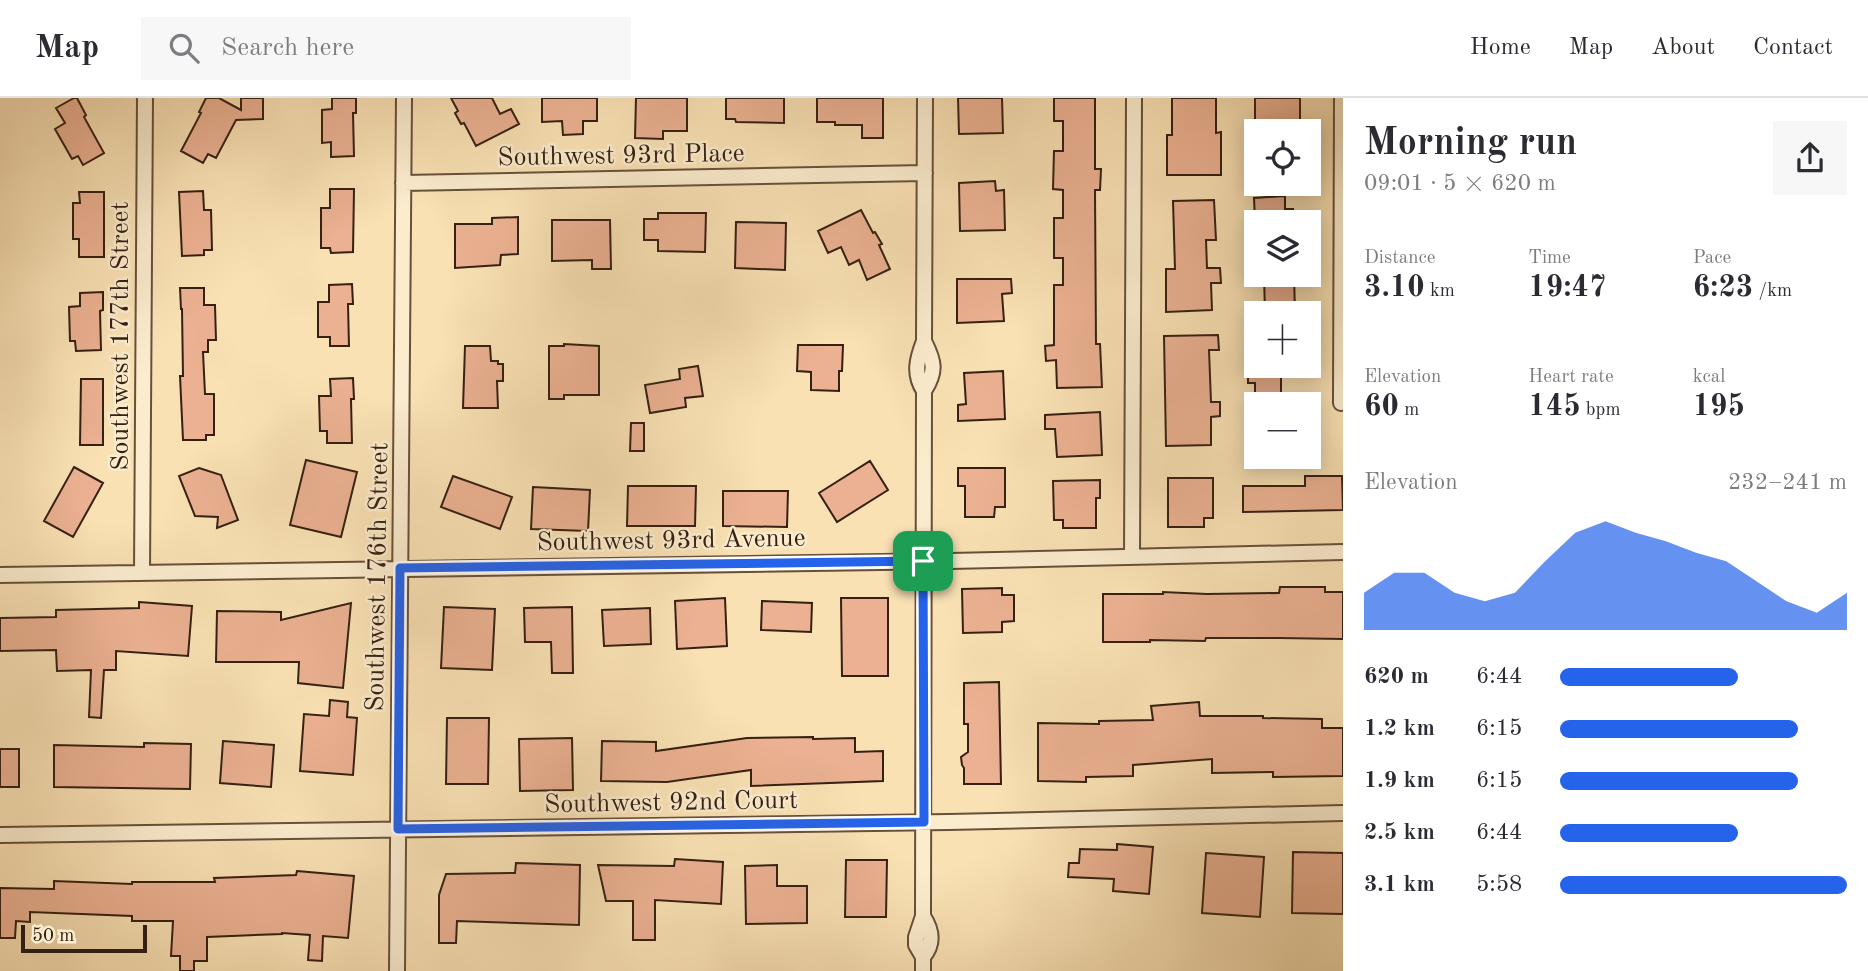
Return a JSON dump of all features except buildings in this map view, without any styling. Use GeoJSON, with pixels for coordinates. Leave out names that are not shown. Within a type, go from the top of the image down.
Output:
{"type":"FeatureCollection","features":[{"type":"Feature","properties":{"kind":"street","name":"Southwest 177th Street"},"geometry":{"type":"LineString","coordinates":[[142,573],[145,98]]}},
{"type":"Feature","properties":{"kind":"street"},"geometry":{"type":"LineString","coordinates":[[403,183],[404,98]]}},
{"type":"Feature","properties":{"kind":"street"},"geometry":{"type":"LineString","coordinates":[[923,964],[916,937],[923,916],[924,391],[916,368],[924,341],[925,98]]}},
{"type":"Feature","properties":{"kind":"street"},"geometry":{"type":"LineString","coordinates":[[1132,557],[1134,98]]}},
{"type":"Feature","properties":{"kind":"street"},"geometry":{"type":"LineString","coordinates":[[1341,403],[1342,98]]}},
{"type":"Feature","properties":{"kind":"street","name":"Southwest 93rd Place"},"geometry":{"type":"LineString","coordinates":[[403,183],[925,173]]}},
{"type":"Feature","properties":{"kind":"street","name":"Southwest 176th Street"},"geometry":{"type":"LineString","coordinates":[[397,971],[403,183]]}},
{"type":"Feature","properties":{"kind":"street","name":"Southwest 93rd Avenue"},"geometry":{"type":"LineString","coordinates":[[0,575],[1343,552]]}},
{"type":"Feature","properties":{"kind":"street","name":"Southwest 92nd Court"},"geometry":{"type":"LineString","coordinates":[[0,835],[924,822],[1343,813]]}},
{"type":"Feature","properties":{"kind":"route"},"geometry":{"type":"LineString","coordinates":[[923,561],[924,822],[398,829],[400,568],[923,561]]}}]}
